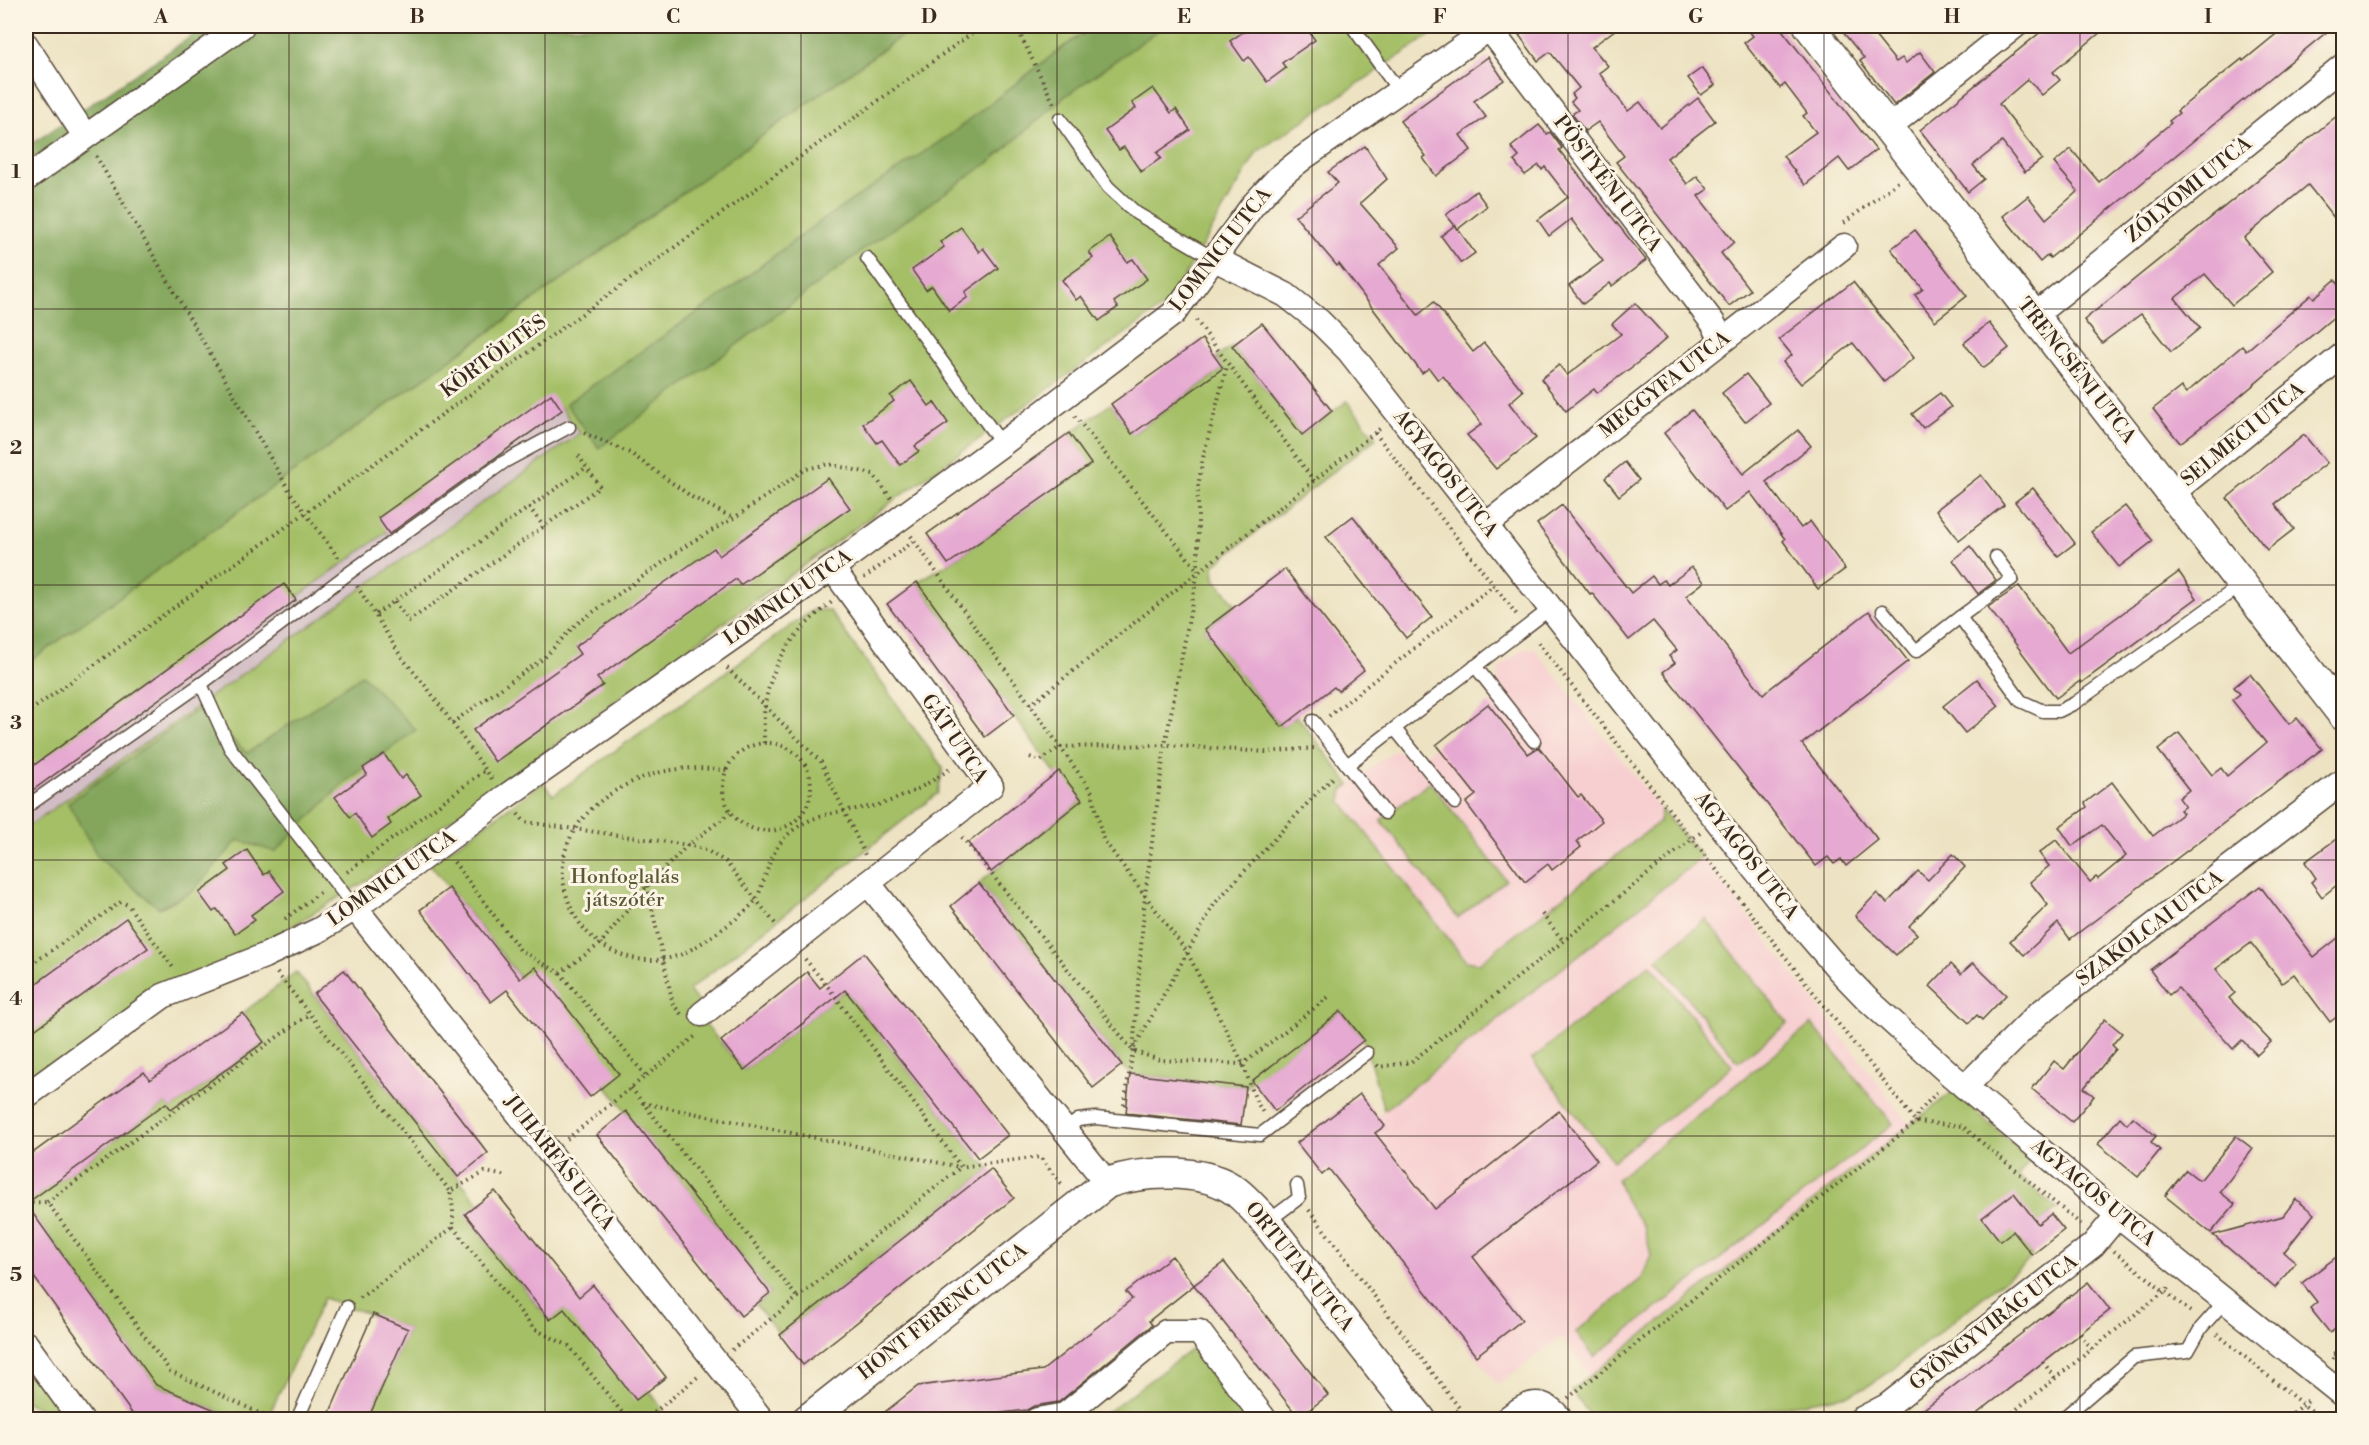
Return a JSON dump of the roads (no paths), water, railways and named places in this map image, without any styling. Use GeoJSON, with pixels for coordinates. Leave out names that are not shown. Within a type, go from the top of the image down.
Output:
{"type":"FeatureCollection","features":[{"type":"Feature","properties":{"kind":"street"},"geometry":{"type":"LineString","coordinates":[[26,179],[242,26]]}},
{"type":"Feature","properties":{"kind":"street","name":"TRENCSÉNI UTCA"},"geometry":{"type":"LineString","coordinates":[[1809,26],[2343,716]]}},
{"type":"Feature","properties":{"kind":"street"},"geometry":{"type":"LineString","coordinates":[[1889,127],[2014,26]]}},
{"type":"Feature","properties":{"kind":"street","name":"LOMNICI UTCA"},"geometry":{"type":"LineString","coordinates":[[26,1096],[163,996],[264,956],[319,930],[355,908],[505,797],[899,520],[1174,313],[1253,205],[1278,178],[1303,158],[1491,27]]}},
{"type":"Feature","properties":{"kind":"street","name":"PÖSTYÉNI UTCA"},"geometry":{"type":"LineString","coordinates":[[1491,27],[1713,323],[1722,340]]}},
{"type":"Feature","properties":{"kind":"street"},"geometry":{"type":"LineString","coordinates":[[26,45],[85,136]]}},
{"type":"Feature","properties":{"kind":"street","name":"ZÓLYOMI UTCA"},"geometry":{"type":"LineString","coordinates":[[2034,316],[2343,65]]}},
{"type":"Feature","properties":{"kind":"street","name":"MEGGYFA UTCA"},"geometry":{"type":"LineString","coordinates":[[1486,525],[1844,246]]}},
{"type":"Feature","properties":{"kind":"street","name":"AGYAGOS UTCA"},"geometry":{"type":"LineString","coordinates":[[1214,258],[1286,295],[1319,321],[1349,351],[1784,906],[1840,971],[1958,1082],[2118,1215],[2343,1396]]}},
{"type":"Feature","properties":{"kind":"street","name":"SELMECI UTCA"},"geometry":{"type":"LineString","coordinates":[[2171,494],[2343,354]]}},
{"type":"Feature","properties":{"kind":"street","name":"GÁT UTCA"},"geometry":{"type":"LineString","coordinates":[[694,1024],[991,786],[832,568]]}},
{"type":"Feature","properties":{"kind":"street","name":"SZAKOLCAI UTCA"},"geometry":{"type":"LineString","coordinates":[[1958,1082],[2037,1015],[2343,780]]}},
{"type":"Feature","properties":{"kind":"street"},"geometry":{"type":"LineString","coordinates":[[874,878],[1107,1183]]}},
{"type":"Feature","properties":{"kind":"street","name":"JUHARFÁS UTCA"},"geometry":{"type":"LineString","coordinates":[[355,908],[762,1419]]}},
{"type":"Feature","properties":{"kind":"street","name":"ORTUTAY UTCA"},"geometry":{"type":"LineString","coordinates":[[1078,1205],[1107,1183],[1127,1176],[1168,1174],[1206,1178],[1230,1187],[1266,1222],[1421,1419]]}},
{"type":"Feature","properties":{"kind":"street","name":"HONT FERENC UTCA"},"geometry":{"type":"LineString","coordinates":[[807,1419],[1078,1205]]}},
{"type":"Feature","properties":{"kind":"street","name":"GYÖNGYVIRÁG UTCA"},"geometry":{"type":"LineString","coordinates":[[1860,1419],[1887,1406],[2098,1239],[2118,1215]]}},
{"type":"Feature","properties":{"kind":"street"},"geometry":{"type":"LineString","coordinates":[[1037,1419],[1065,1415],[1166,1332],[1199,1332],[1265,1419]]}},
{"type":"Feature","properties":{"kind":"street"},"geometry":{"type":"LineString","coordinates":[[26,1344],[81,1419]]}},
{"type":"Feature","properties":{"kind":"street"},"geometry":{"type":"LineString","coordinates":[[1506,1419],[1524,1405],[1538,1404],[1557,1415]]}},
{"type":"Feature","properties":{"kind":"lane"},"geometry":{"type":"LineString","coordinates":[[1352,26],[1399,91]]}},
{"type":"Feature","properties":{"kind":"lane"},"geometry":{"type":"LineString","coordinates":[[1060,119],[1108,187],[1136,213],[1214,258]]}},
{"type":"Feature","properties":{"kind":"lane"},"geometry":{"type":"LineString","coordinates":[[867,258],[1002,444]]}},
{"type":"Feature","properties":{"kind":"lane"},"geometry":{"type":"LineString","coordinates":[[26,807],[201,684],[349,573],[504,462],[568,427]]}},
{"type":"Feature","properties":{"kind":"lane"},"geometry":{"type":"LineString","coordinates":[[1883,611],[1916,651],[2012,579],[1996,556]]}},
{"type":"Feature","properties":{"kind":"lane"},"geometry":{"type":"LineString","coordinates":[[1960,617],[2021,700],[2043,711],[2059,711],[2075,703],[2241,585]]}},
{"type":"Feature","properties":{"kind":"lane"},"geometry":{"type":"LineString","coordinates":[[1347,765],[1551,608]]}},
{"type":"Feature","properties":{"kind":"lane"},"geometry":{"type":"LineString","coordinates":[[1475,666],[1534,741]]}},
{"type":"Feature","properties":{"kind":"lane"},"geometry":{"type":"LineString","coordinates":[[201,684],[230,748],[355,908]]}},
{"type":"Feature","properties":{"kind":"lane"},"geometry":{"type":"LineString","coordinates":[[1315,724],[1385,813]]}},
{"type":"Feature","properties":{"kind":"lane"},"geometry":{"type":"LineString","coordinates":[[1395,729],[1455,803]]}},
{"type":"Feature","properties":{"kind":"lane"},"geometry":{"type":"LineString","coordinates":[[1065,1130],[1078,1120],[1096,1118],[1260,1135],[1367,1053]]}},
{"type":"Feature","properties":{"kind":"lane"},"geometry":{"type":"LineString","coordinates":[[1266,1222],[1298,1191]]}},
{"type":"Feature","properties":{"kind":"lane"},"geometry":{"type":"LineString","coordinates":[[2061,1419],[2134,1357],[2188,1351],[2201,1328],[2225,1301]]}},
{"type":"Feature","properties":{"kind":"lane"},"geometry":{"type":"LineString","coordinates":[[297,1419],[347,1307]]}},
{"type":"Feature","properties":{"kind":"park label","name":"Honfoglalás játszótér"},"geometry":{"type":"Point","coordinates":[625,888]}}]}
